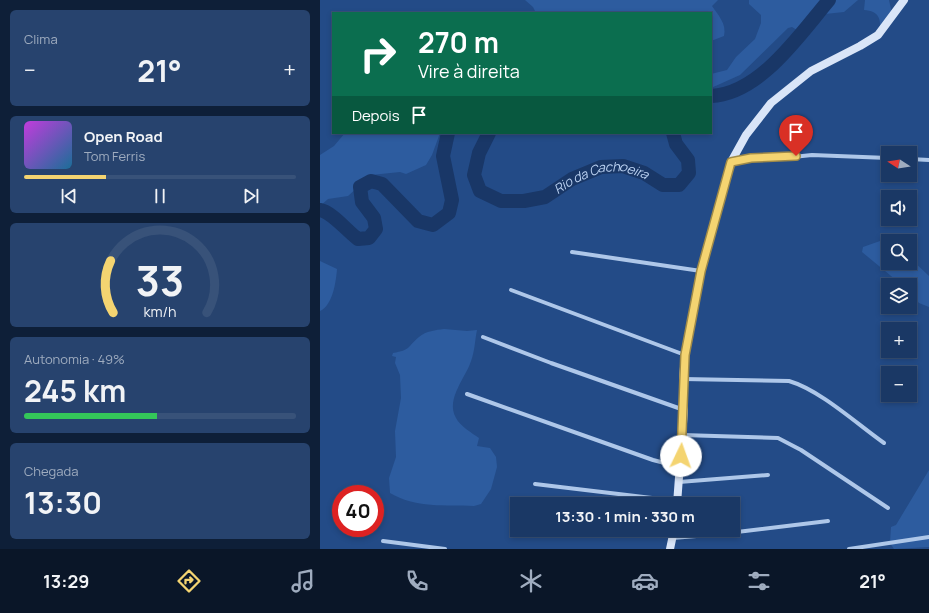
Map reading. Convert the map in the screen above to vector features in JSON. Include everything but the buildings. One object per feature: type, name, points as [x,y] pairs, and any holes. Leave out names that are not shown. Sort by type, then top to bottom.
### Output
[{"type":"street","points":[[678,497],[684,410],[683,379],[685,355],[701,271],[731,162],[746,135],[771,103],[812,71],[878,35],[904,0]]},
{"type":"street","points":[[731,162],[751,158],[783,158],[812,155],[881,158]]},
{"type":"street","points":[[917,159],[929,160]]},
{"type":"street","points":[[572,252],[701,271]]},
{"type":"street","points":[[511,290],[685,355]]},
{"type":"street","points":[[483,337],[551,363],[684,410]]},
{"type":"street","points":[[683,379],[789,381],[798,384],[818,396],[884,443]]},
{"type":"street","points":[[467,394],[653,460],[680,467]]},
{"type":"street","points":[[682,435],[778,438],[801,450],[888,508]]},
{"type":"street","points":[[679,482],[768,475]]},
{"type":"street","points":[[535,484],[632,497]]},
{"type":"street","points":[[740,532],[828,521]]},
{"type":"street","points":[[670,549],[672,537]]},
{"type":"street","points":[[849,549],[929,537]]},
{"type":"street","points":[[383,541],[445,549]]},
{"type":"shaded area","points":[[525,0],[718,0],[712,6],[723,24],[725,32],[724,36],[712,41],[712,12],[536,12],[533,7]]},
{"type":"shaded area","points":[[749,0],[858,0],[844,12],[825,14],[797,30],[792,27],[788,28],[740,75],[712,88],[712,74],[727,70],[736,57],[755,39],[761,23],[761,15],[749,4]]},
{"type":"shaded area","points":[[865,0],[889,0],[892,14],[879,33],[880,20],[873,12],[864,10]]},
{"type":"shaded area","points":[[344,134],[440,134],[432,155],[426,165],[406,174],[400,172],[371,175],[348,196],[328,199],[320,206],[320,155],[334,146]]},
{"type":"shaded area","points":[[881,241],[881,268],[862,252],[863,247]]},
{"type":"shaded area","points":[[320,261],[337,269],[335,286],[331,298],[328,304],[320,311]]},
{"type":"shaded area","points":[[917,265],[929,276],[929,307],[917,301],[917,278],[894,278],[884,270],[917,270]]},
{"type":"shaded area","points":[[444,329],[467,331],[477,330],[472,358],[455,395],[453,403],[453,410],[460,424],[479,438],[477,446],[490,448],[496,457],[497,467],[491,489],[481,504],[474,506],[431,505],[410,501],[390,493],[389,478],[396,457],[395,431],[401,398],[400,375],[395,363],[396,357],[392,356],[393,353],[408,348],[425,333]]},
{"type":"shaded area","points":[[929,470],[929,547],[894,549],[890,543],[891,527],[896,525]]},
{"type":"waterway","name":"Rio da Cachoeira","points":[[712,96],[729,93],[746,85],[762,74],[792,45],[829,0]]},
{"type":"waterway","name":"Rio da Cachoeira","points":[[320,210],[329,214],[358,239],[369,238],[376,229],[374,218],[362,202],[360,187],[371,181],[382,184],[418,221],[433,225],[449,213],[452,200],[443,156],[448,134]]},
{"type":"waterway","name":"Rio da Cachoeira","points":[[488,134],[479,153],[474,175],[480,191],[501,201],[524,201],[545,197],[572,179],[601,167],[623,166],[644,173],[663,185],[679,185],[689,173],[688,160],[676,144],[673,134]]},
{"type":"route","points":[[681,456],[685,355],[701,271],[731,162],[751,158],[783,158],[796,156]]}]
